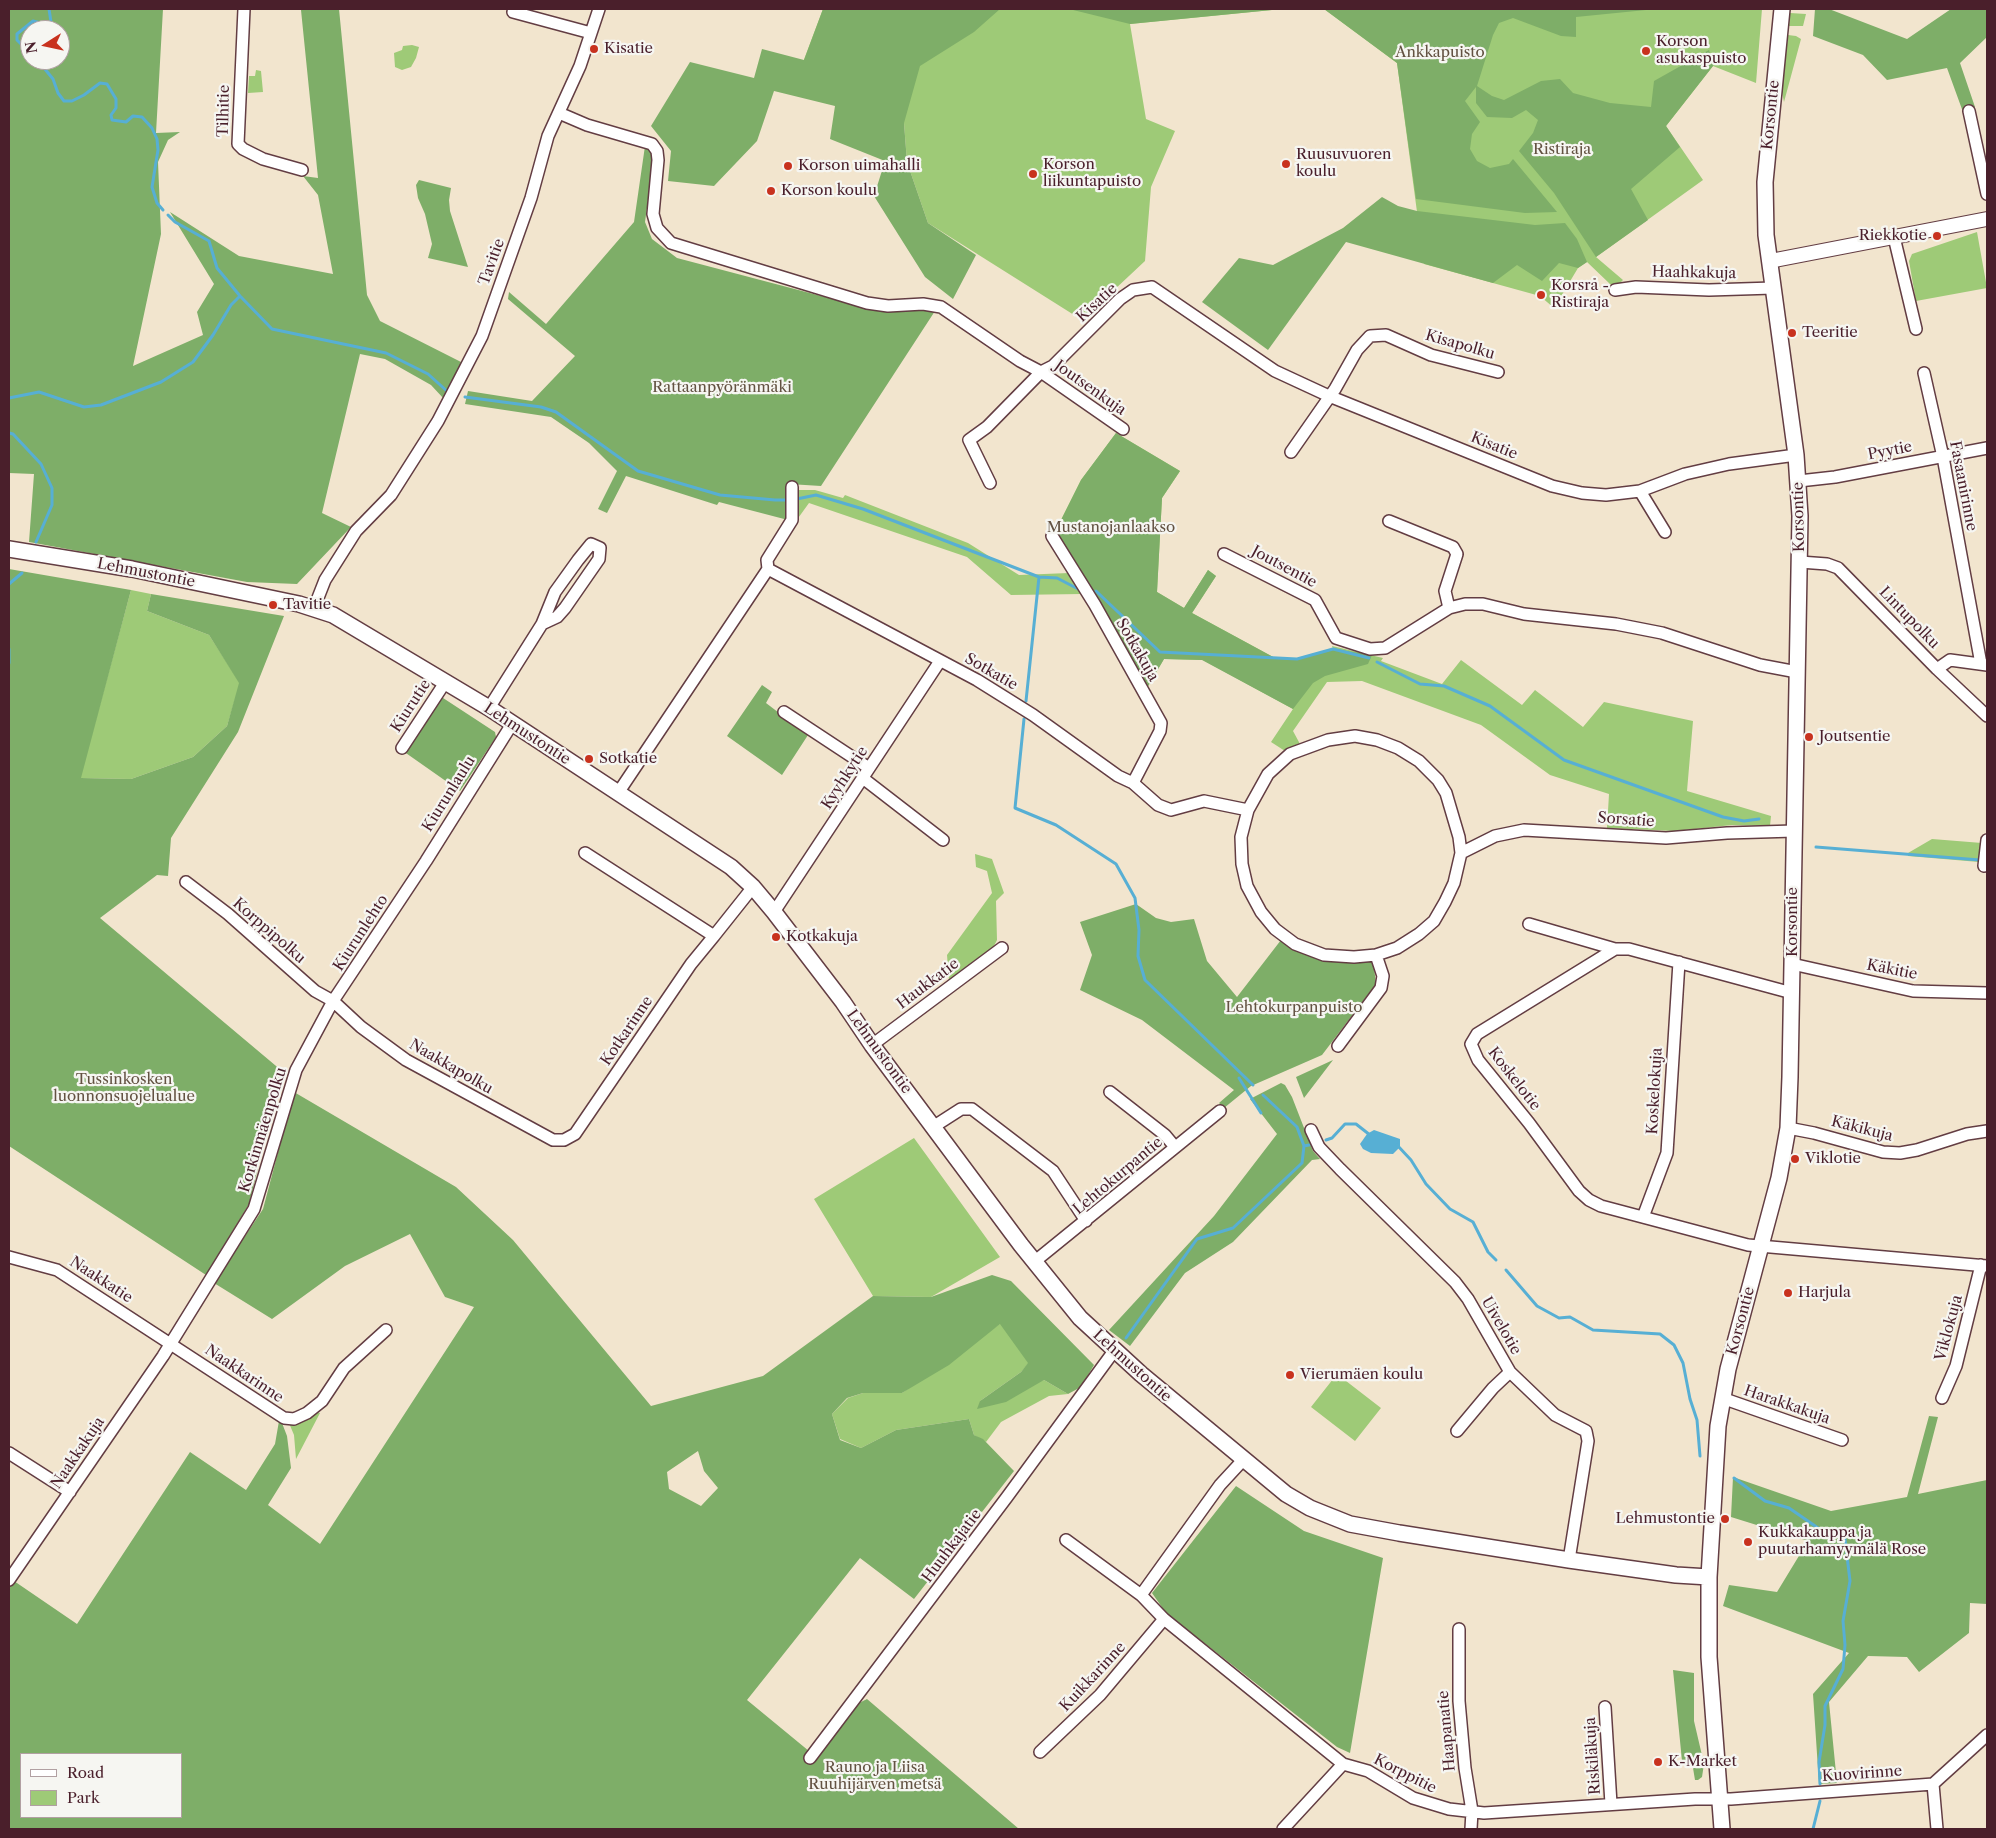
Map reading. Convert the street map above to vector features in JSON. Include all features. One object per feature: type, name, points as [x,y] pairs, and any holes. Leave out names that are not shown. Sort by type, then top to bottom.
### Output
[{"type":"main road","name":"Korsontie","points":[[1722,1829],[1709,1657],[1709,1577],[1714,1471],[1722,1398],[1779,1178],[1788,1128],[1800,562],[1799,481],[1766,235],[1764,182],[1782,9]]},
{"type":"main road","name":"Lehmustontie","points":[[9,549],[132,569],[314,608],[333,614],[489,708],[731,867],[753,887],[774,912],[843,1002],[872,1045],[1034,1262],[1080,1318],[1114,1351],[1286,1494],[1310,1508],[1350,1524],[1569,1560],[1676,1575],[1709,1577]]},
{"type":"street","name":"Tilhitie","points":[[244,9],[238,144],[243,149],[264,159],[302,170]]},
{"type":"street","name":"Tavitie","points":[[314,608],[325,580],[356,531],[391,495],[438,420],[478,344],[531,198],[548,136],[580,66],[599,9]]},
{"type":"street","points":[[513,12],[591,33]]},
{"type":"street","points":[[1970,111],[1987,194]]},
{"type":"street","points":[[559,113],[587,125],[652,144],[657,151],[658,160],[653,214],[657,228],[671,243],[867,303],[888,306],[923,304],[941,307],[1020,361],[1041,372]]},
{"type":"street","points":[[1770,261],[1987,219]]},
{"type":"street","points":[[1894,237],[1916,329]]},
{"type":"street","name":"Kisatie","points":[[990,483],[969,440],[987,427],[1041,372],[1053,366],[1120,299],[1133,290],[1152,287],[1257,360],[1329,396],[1552,486],[1582,493],[1606,495],[1640,491],[1685,474],[1716,467],[1796,455]]},
{"type":"street","name":"Haahkakuja","points":[[1615,290],[1636,287],[1709,290],[1773,288]]},
{"type":"street","name":"Kisapolku","points":[[1329,396],[1357,350],[1370,336],[1376,334],[1386,335],[1431,355],[1498,372]]},
{"type":"street","name":"Joutsenkuja","points":[[1041,372],[1123,429]]},
{"type":"street","name":"Fasaanirinne","points":[[1924,373],[1943,456],[1984,664]]},
{"type":"street","points":[[1291,452],[1329,396]]},
{"type":"street","name":"Pyytie","points":[[1799,481],[1819,480],[1987,448]]},
{"type":"street","points":[[618,793],[768,569],[767,560],[792,520],[792,487]]},
{"type":"street","points":[[1640,491],[1665,532]]},
{"type":"street","points":[[1390,521],[1452,547],[1457,554],[1445,591],[1450,608]]},
{"type":"street","name":"Sotkakuja","points":[[1052,536],[1095,605],[1160,723],[1160,731],[1133,783]]},
{"type":"street","points":[[489,708],[542,624],[555,592],[590,544],[600,548],[599,559],[566,608],[557,617],[542,624]]},
{"type":"street","name":"Joutsentie","points":[[1224,554],[1315,600],[1336,638],[1370,649],[1385,648],[1429,618],[1450,608],[1465,604],[1483,604],[1524,614],[1662,633],[1760,665],[1797,672]]},
{"type":"street","name":"Lintupolku","points":[[1800,562],[1827,564],[1838,568],[1937,669],[1987,716]]},
{"type":"street","name":"Sotkatie","points":[[768,569],[940,661],[1034,715],[1118,776],[1133,783],[1158,804],[1171,810],[1204,800],[1248,810]]},
{"type":"street","points":[[1937,669],[1950,660],[1984,664]]},
{"type":"street","name":"Kyyhkytie","points":[[774,912],[864,779],[940,661]]},
{"type":"street","name":"Kiurutie","points":[[402,748],[446,681]]},
{"type":"street","points":[[784,712],[870,768]]},
{"type":"street","name":"Kiurunlaulu","points":[[413,880],[512,724]]},
{"type":"street","points":[[1355,736],[1377,740],[1398,748],[1419,760],[1438,780],[1446,793],[1459,837],[1461,853],[1454,883],[1434,921],[1397,948],[1376,955],[1354,957],[1324,955],[1295,944],[1275,929],[1261,912],[1247,886],[1242,864],[1241,837],[1248,810],[1268,774],[1290,754],[1328,740],[1355,736]]},
{"type":"street","points":[[864,779],[943,840]]},
{"type":"street","name":"Sorsatie","points":[[1461,853],[1495,836],[1524,830],[1666,838],[1727,833],[1794,831]]},
{"type":"street","points":[[1984,866],[1987,840]]},
{"type":"street","points":[[585,853],[714,936],[753,887]]},
{"type":"street","name":"Kiurunlehto","points":[[333,1001],[413,880]]},
{"type":"street","name":"Korppipolku","points":[[186,882],[228,914],[315,991],[333,1001]]},
{"type":"street","points":[[1529,924],[1615,949],[1629,949],[1792,993]]},
{"type":"street","name":"Kotkarinne","points":[[564,1140],[575,1134],[691,964],[714,936]]},
{"type":"street","name":"Haukkatie","points":[[872,1045],[1002,948]]},
{"type":"street","name":"Koskelotie","points":[[1615,949],[1477,1034],[1471,1044],[1478,1060],[1519,1109],[1579,1190],[1589,1200],[1601,1206],[1748,1245],[1762,1246]]},
{"type":"street","points":[[1338,1046],[1381,988],[1383,976],[1376,955]]},
{"type":"street","name":"Koskelokuja","points":[[1643,1217],[1667,1153],[1679,962]]},
{"type":"street","name":"Käkitie","points":[[1792,964],[1913,991],[1987,993]]},
{"type":"street","name":"Naakkapolku","points":[[333,1001],[360,1026],[406,1060],[553,1140],[564,1140]]},
{"type":"street","name":"Korkinmäenpolku","points":[[171,1343],[254,1209],[288,1090],[296,1070],[333,1001]]},
{"type":"street","points":[[1110,1092],[1165,1135],[1175,1147]]},
{"type":"street","points":[[933,1127],[961,1108],[972,1109],[1053,1171],[1086,1221]]},
{"type":"street","name":"Lehtokurpantie","points":[[1034,1262],[1220,1111]]},
{"type":"street","name":"Käkikuja","points":[[1788,1128],[1884,1152],[1900,1154],[1968,1134],[1987,1131]]},
{"type":"street","name":"Uivelotie","points":[[1311,1130],[1320,1146],[1340,1169],[1455,1282],[1468,1299],[1510,1372],[1555,1415],[1586,1432],[1588,1441],[1569,1560]]},
{"type":"street","points":[[1762,1246],[1984,1266]]},
{"type":"street","name":"Naakkatie","points":[[9,1257],[57,1270],[171,1343]]},
{"type":"street","name":"Viklokuja","points":[[1942,1398],[1956,1366],[1984,1266]]},
{"type":"street","name":"Naakkarinne","points":[[171,1343],[284,1418],[294,1419],[307,1413],[322,1401],[344,1368],[386,1330]]},
{"type":"street","name":"Naakkakuja","points":[[9,1580],[171,1343]]},
{"type":"street","name":"Huuhkajatie","points":[[810,1758],[1002,1505],[1114,1351]]},
{"type":"street","points":[[1458,1431],[1493,1388],[1510,1372]]},
{"type":"street","name":"Harakkakuja","points":[[1722,1398],[1842,1440]]},
{"type":"street","points":[[9,1453],[70,1492]]},
{"type":"street","points":[[1141,1595],[1220,1485],[1244,1459]]},
{"type":"street","name":"Korppitie","points":[[1066,1540],[1141,1595],[1164,1619],[1343,1764],[1368,1770],[1413,1798],[1433,1806],[1484,1813],[1719,1799]]},
{"type":"street","name":"Kuikkarinne","points":[[1040,1752],[1100,1695],[1164,1619]]},
{"type":"street","name":"Haapanatie","points":[[1459,1630],[1459,1701],[1465,1768],[1472,1812],[1472,1829]]},
{"type":"street","name":"Riskiläkuja","points":[[1605,1707],[1611,1804]]},
{"type":"street","points":[[1936,1829],[1933,1784],[1987,1735]]},
{"type":"street","points":[[1283,1829],[1343,1764]]},
{"type":"street","name":"Kuovirinne","points":[[1719,1799],[1933,1784]]},
{"type":"green space","points":[[9,9],[163,9],[156,133],[180,132],[168,140],[158,162],[161,234],[133,366],[203,335],[197,312],[214,284],[170,212],[239,256],[333,274],[318,195],[303,176],[318,178],[301,10],[339,9],[367,295],[380,321],[463,363],[444,399],[431,385],[385,359],[360,354],[322,513],[351,527],[297,584],[247,582],[29,542],[34,474],[9,473]]},
{"type":"green space","name":"Korson liikuntapuisto","points":[[823,9],[1282,9],[1130,24],[1146,119],[1175,131],[1151,187],[1145,261],[1082,320],[928,223],[907,162],[904,123],[791,94]]},
{"type":"green space","points":[[823,9],[1000,9],[974,32],[920,66],[904,123],[907,162],[928,223],[976,255],[953,299],[925,277],[874,196],[885,161],[830,139],[835,106],[774,91],[757,141],[714,186],[668,181],[671,151],[651,126],[690,62],[754,78],[762,49],[804,60]]},
{"type":"green space","points":[[1069,9],[1282,9],[1130,24]]},
{"type":"green space","name":"Ristiraja","points":[[1324,9],[1762,9],[1756,83],[1713,66],[1666,126],[1703,180],[1596,257],[1623,280],[1616,287],[1610,284],[1587,262],[1578,268],[1554,308],[1540,296],[1424,264],[1397,63]]},
{"type":"green space","name":"Ankkapuisto","points":[[1324,9],[1656,9],[1576,17],[1576,37],[1561,36],[1513,18],[1499,23],[1493,35],[1477,86],[1492,96],[1504,100],[1541,81],[1560,79],[1573,93],[1610,103],[1651,107],[1654,81],[1709,50],[1713,66],[1666,126],[1680,147],[1631,189],[1648,220],[1596,257],[1554,193],[1519,151],[1533,133],[1538,120],[1526,110],[1512,118],[1487,117],[1476,103],[1476,87],[1465,101],[1480,122],[1472,134],[1470,149],[1477,161],[1490,168],[1509,164],[1513,159],[1557,212],[1525,213],[1416,199],[1397,63]]},
{"type":"green space","points":[[1815,9],[1829,9],[1907,39],[1951,9],[1987,9],[1987,37],[1960,63],[1975,107],[1963,112],[1947,68],[1887,80],[1863,55],[1813,36]]},
{"type":"green space","points":[[1790,13],[1806,14],[1803,26],[1789,26]]},
{"type":"green space","points":[[1788,35],[1801,39],[1784,102],[1781,87]]},
{"type":"green space","points":[[412,45],[419,47],[411,67],[402,70],[395,67],[394,53],[402,50],[403,46]]},
{"type":"green space","points":[[256,70],[261,71],[263,92],[248,93],[249,76],[255,76]]},
{"type":"green space","name":"Rattaanpyöränmäki","points":[[645,146],[651,153],[653,162],[645,222],[652,239],[677,258],[878,311],[935,311],[821,486],[789,484],[788,520],[719,502],[717,505],[626,476],[607,513],[598,509],[617,471],[589,443],[551,417],[465,404],[468,391],[532,401],[575,356],[508,299],[509,292],[546,324],[634,222]]},
{"type":"green space","points":[[419,180],[451,188],[450,211],[468,267],[428,258],[432,244],[425,214],[418,198],[416,185]]},
{"type":"green space","points":[[1382,197],[1398,206],[1417,211],[1535,225],[1565,223],[1577,239],[1587,262],[1578,268],[1559,263],[1542,281],[1517,265],[1493,283],[1346,242],[1268,350],[1202,302],[1239,258],[1273,265],[1343,228]]},
{"type":"green space","points":[[1977,232],[1987,288],[1916,301],[1909,261],[1912,254]]},
{"type":"green space","name":"Mustanojanlaakso","points":[[1116,433],[1180,471],[1162,498],[1157,592],[1184,608],[1208,570],[1216,576],[1192,613],[1275,658],[1298,659],[1333,649],[1332,646],[1383,658],[1381,661],[1442,684],[1461,660],[1522,705],[1535,690],[1583,727],[1604,702],[1693,721],[1687,791],[1771,816],[1770,826],[1732,825],[1675,831],[1607,828],[1609,794],[1550,775],[1481,725],[1362,681],[1327,682],[1293,731],[1300,744],[1285,751],[1271,742],[1293,709],[1203,660],[1164,659],[1147,688],[1056,530],[1081,480]]},
{"type":"green space","points":[[1116,433],[1180,471],[1162,498],[1157,592],[1184,608],[1208,570],[1216,576],[1192,613],[1275,658],[1298,659],[1334,649],[1372,655],[1368,664],[1325,676],[1313,683],[1293,709],[1202,660],[1164,659],[1147,688],[1056,530],[1081,480]]},
{"type":"green space","points":[[795,490],[815,490],[843,498],[845,495],[968,543],[1019,575],[1069,573],[1082,594],[1011,595],[967,557],[809,503],[796,521]]},
{"type":"green space","name":"Tussinkosken luonnonsuojelualue","points":[[9,569],[131,590],[81,778],[131,779],[193,757],[227,726],[239,683],[209,635],[147,611],[151,594],[284,616],[238,732],[171,838],[168,876],[157,875],[100,918],[282,1071],[249,1204],[206,1275],[9,1146]]},
{"type":"green space","points":[[131,590],[151,594],[147,611],[209,635],[240,683],[227,726],[193,757],[131,779],[80,778]]},
{"type":"green space","points":[[762,685],[772,692],[766,703],[808,735],[782,775],[727,736]]},
{"type":"green space","points":[[440,696],[495,732],[496,737],[460,791],[403,751]]},
{"type":"green space","points":[[1932,839],[1982,843],[1979,862],[1908,856],[1908,853]]},
{"type":"green space","points":[[975,854],[992,859],[1004,893],[996,901],[997,940],[993,948],[949,981],[947,955],[992,893],[987,871],[976,867]]},
{"type":"green space","name":"Lehtokurpanpuisto","points":[[1136,904],[1156,918],[1171,922],[1194,919],[1207,961],[1237,997],[1281,940],[1298,951],[1373,959],[1376,984],[1322,1055],[1251,1086],[1224,1108],[1219,1103],[1234,1090],[1142,1020],[1080,990],[1092,955],[1080,922]]},
{"type":"green space","points":[[1333,1060],[1304,1098],[1296,1077]]},
{"type":"green space","points":[[1281,1083],[1285,1085],[1292,1097],[1313,1151],[1320,1159],[1312,1160],[1233,1242],[1185,1273],[1130,1346],[1109,1330],[1214,1216],[1277,1134],[1250,1099]]},
{"type":"green space","name":"Rauno ja Liisa Ruuhijärven metsä","points":[[294,1092],[456,1187],[513,1240],[651,1406],[763,1376],[873,1296],[931,1297],[992,1275],[1011,1281],[1094,1365],[1081,1387],[1068,1394],[1044,1380],[1006,1402],[977,1409],[980,1401],[1021,1372],[1028,1363],[1000,1324],[949,1365],[902,1393],[863,1393],[847,1398],[832,1414],[840,1440],[861,1448],[896,1430],[969,1419],[974,1435],[983,1439],[1014,1471],[914,1599],[860,1558],[747,1700],[815,1756],[857,1704],[867,1699],[1019,1829],[9,1829],[9,1588],[14,1581],[77,1624],[190,1452],[246,1490],[275,1444],[279,1421],[282,1423],[287,1436],[291,1468],[268,1505],[320,1544],[474,1307],[445,1297],[410,1234],[345,1266],[272,1319],[214,1283],[263,1209]],"holes":[[[698,1451],[704,1471],[718,1488],[701,1506],[669,1489],[667,1472]]]},
{"type":"green space","points":[[914,1138],[1000,1257],[931,1297],[873,1296],[814,1199]]},
{"type":"green space","points":[[1001,1323],[1029,1363],[1021,1372],[980,1401],[1044,1380],[1068,1394],[1049,1396],[1001,1422],[986,1442],[974,1435],[969,1419],[896,1430],[861,1448],[840,1439],[832,1414],[848,1398],[863,1393],[902,1393]]},
{"type":"green space","points":[[1337,1374],[1381,1408],[1355,1441],[1311,1407]]},
{"type":"green space","points":[[316,1412],[320,1413],[296,1459],[294,1435],[289,1423]]},
{"type":"green space","points":[[1929,1416],[1938,1417],[1918,1494],[1987,1480],[1987,1604],[1970,1603],[1969,1633],[1919,1672],[1907,1657],[1868,1656],[1829,1702],[1837,1783],[1819,1784],[1813,1694],[1849,1653],[1723,1606],[1729,1585],[1777,1592],[1808,1541],[1731,1517],[1733,1477],[1831,1511],[1907,1497]]},
{"type":"green space","points":[[1236,1486],[1304,1531],[1383,1558],[1350,1753],[1337,1747],[1166,1613],[1152,1593]]},
{"type":"green space","points":[[1673,1670],[1694,1673],[1694,1721],[1704,1764],[1702,1777],[1698,1780],[1695,1780],[1693,1768],[1682,1761]]},
{"type":"water","points":[[1374,1130],[1400,1139],[1400,1147],[1393,1154],[1371,1153],[1363,1149],[1360,1144],[1367,1134]]},
{"type":"waterway","points":[[49,9],[51,20]]},
{"type":"waterway","points":[[20,32],[17,34],[17,40],[20,43]]},
{"type":"waterway","points":[[46,70],[53,79],[58,93],[64,101],[72,101],[100,83],[107,84],[116,99],[116,108],[111,115],[112,120],[126,122],[133,116],[142,117],[152,128],[157,139],[158,150],[152,187],[157,203],[163,210]]},
{"type":"waterway","points":[[168,215],[175,222],[209,241],[217,268],[240,296],[272,329],[386,353],[428,374],[448,392]]},
{"type":"waterway","points":[[9,398],[39,392],[84,407],[101,405],[161,382],[193,362],[213,335],[231,305],[240,296]]},
{"type":"waterway","points":[[465,397],[541,407],[556,412],[638,471],[720,495],[775,500],[792,500],[816,495],[863,509],[1039,577],[1057,578],[1082,591]]},
{"type":"waterway","points":[[9,433],[13,434],[41,464],[52,488],[52,505],[36,542]]},
{"type":"waterway","points":[[9,584],[22,573]]},
{"type":"waterway","points":[[1026,701],[1039,577]]},
{"type":"waterway","points":[[1096,591],[1160,652],[1297,659],[1333,649],[1369,658]]},
{"type":"waterway","points":[[9,649],[9,663]]},
{"type":"waterway","points":[[1377,662],[1420,684],[1444,686],[1490,706],[1564,760],[1723,817],[1744,821],[1759,819]]},
{"type":"waterway","points":[[1024,719],[1015,808],[1056,825],[1116,864],[1135,898],[1139,930],[1138,956],[1145,980],[1253,1085]]},
{"type":"waterway","points":[[1816,847],[1980,860]]},
{"type":"waterway","points":[[1239,1078],[1261,1113]]},
{"type":"waterway","points":[[1126,1338],[1197,1239],[1233,1228],[1302,1163],[1304,1146],[1297,1127],[1263,1095]]},
{"type":"waterway","points":[[1326,1140],[1332,1138],[1345,1124],[1356,1124],[1370,1135]]},
{"type":"waterway","points":[[1304,1146],[1309,1145]]},
{"type":"waterway","points":[[1397,1145],[1411,1160],[1426,1184],[1450,1209],[1473,1222],[1488,1252],[1496,1260]]},
{"type":"waterway","points":[[1506,1270],[1537,1306],[1559,1318],[1570,1317],[1593,1330],[1660,1334],[1674,1345],[1683,1363],[1690,1399],[1697,1420],[1700,1456]]},
{"type":"waterway","points":[[1734,1478],[1765,1501],[1789,1508],[1821,1530],[1840,1533],[1845,1539],[1850,1581],[1843,1621],[1845,1645],[1843,1669],[1825,1706],[1825,1725],[1819,1762],[1820,1784]]},
{"type":"waterway","points":[[1813,1829],[1820,1801]]},
{"type":"place","name":"Kisatie","points":[[594,49]]},
{"type":"place","name":"Korson asukaspuisto","points":[[1646,51]]},
{"type":"place","name":"Ruusuvuoren koulu","points":[[1286,164]]},
{"type":"place","name":"Korson uimahalli","points":[[788,166]]},
{"type":"place","name":"Korson liikuntapuisto","points":[[1033,174]]},
{"type":"place","name":"Korson koulu","points":[[771,191]]},
{"type":"place","name":"Riekkotie","points":[[1937,236]]},
{"type":"place","name":"Korsrå - Ristiraja","points":[[1541,295]]},
{"type":"place","name":"Teeritie","points":[[1792,333]]},
{"type":"place","name":"Tavitie","points":[[273,605]]},
{"type":"place","name":"Joutsentie","points":[[1809,737]]},
{"type":"place","name":"Sotkatie","points":[[589,759]]},
{"type":"place","name":"Kotkakuja","points":[[776,937]]},
{"type":"place","name":"Viklotie","points":[[1795,1159]]},
{"type":"place","name":"Harjula","points":[[1788,1293]]},
{"type":"place","name":"Vierumäen koulu","points":[[1290,1375]]},
{"type":"place","name":"Lehmustontie","points":[[1725,1519]]},
{"type":"place","name":"Kukkakauppa ja puutarhamyymälä Rose","points":[[1748,1542]]},
{"type":"place","name":"K-Market","points":[[1658,1762]]}]
